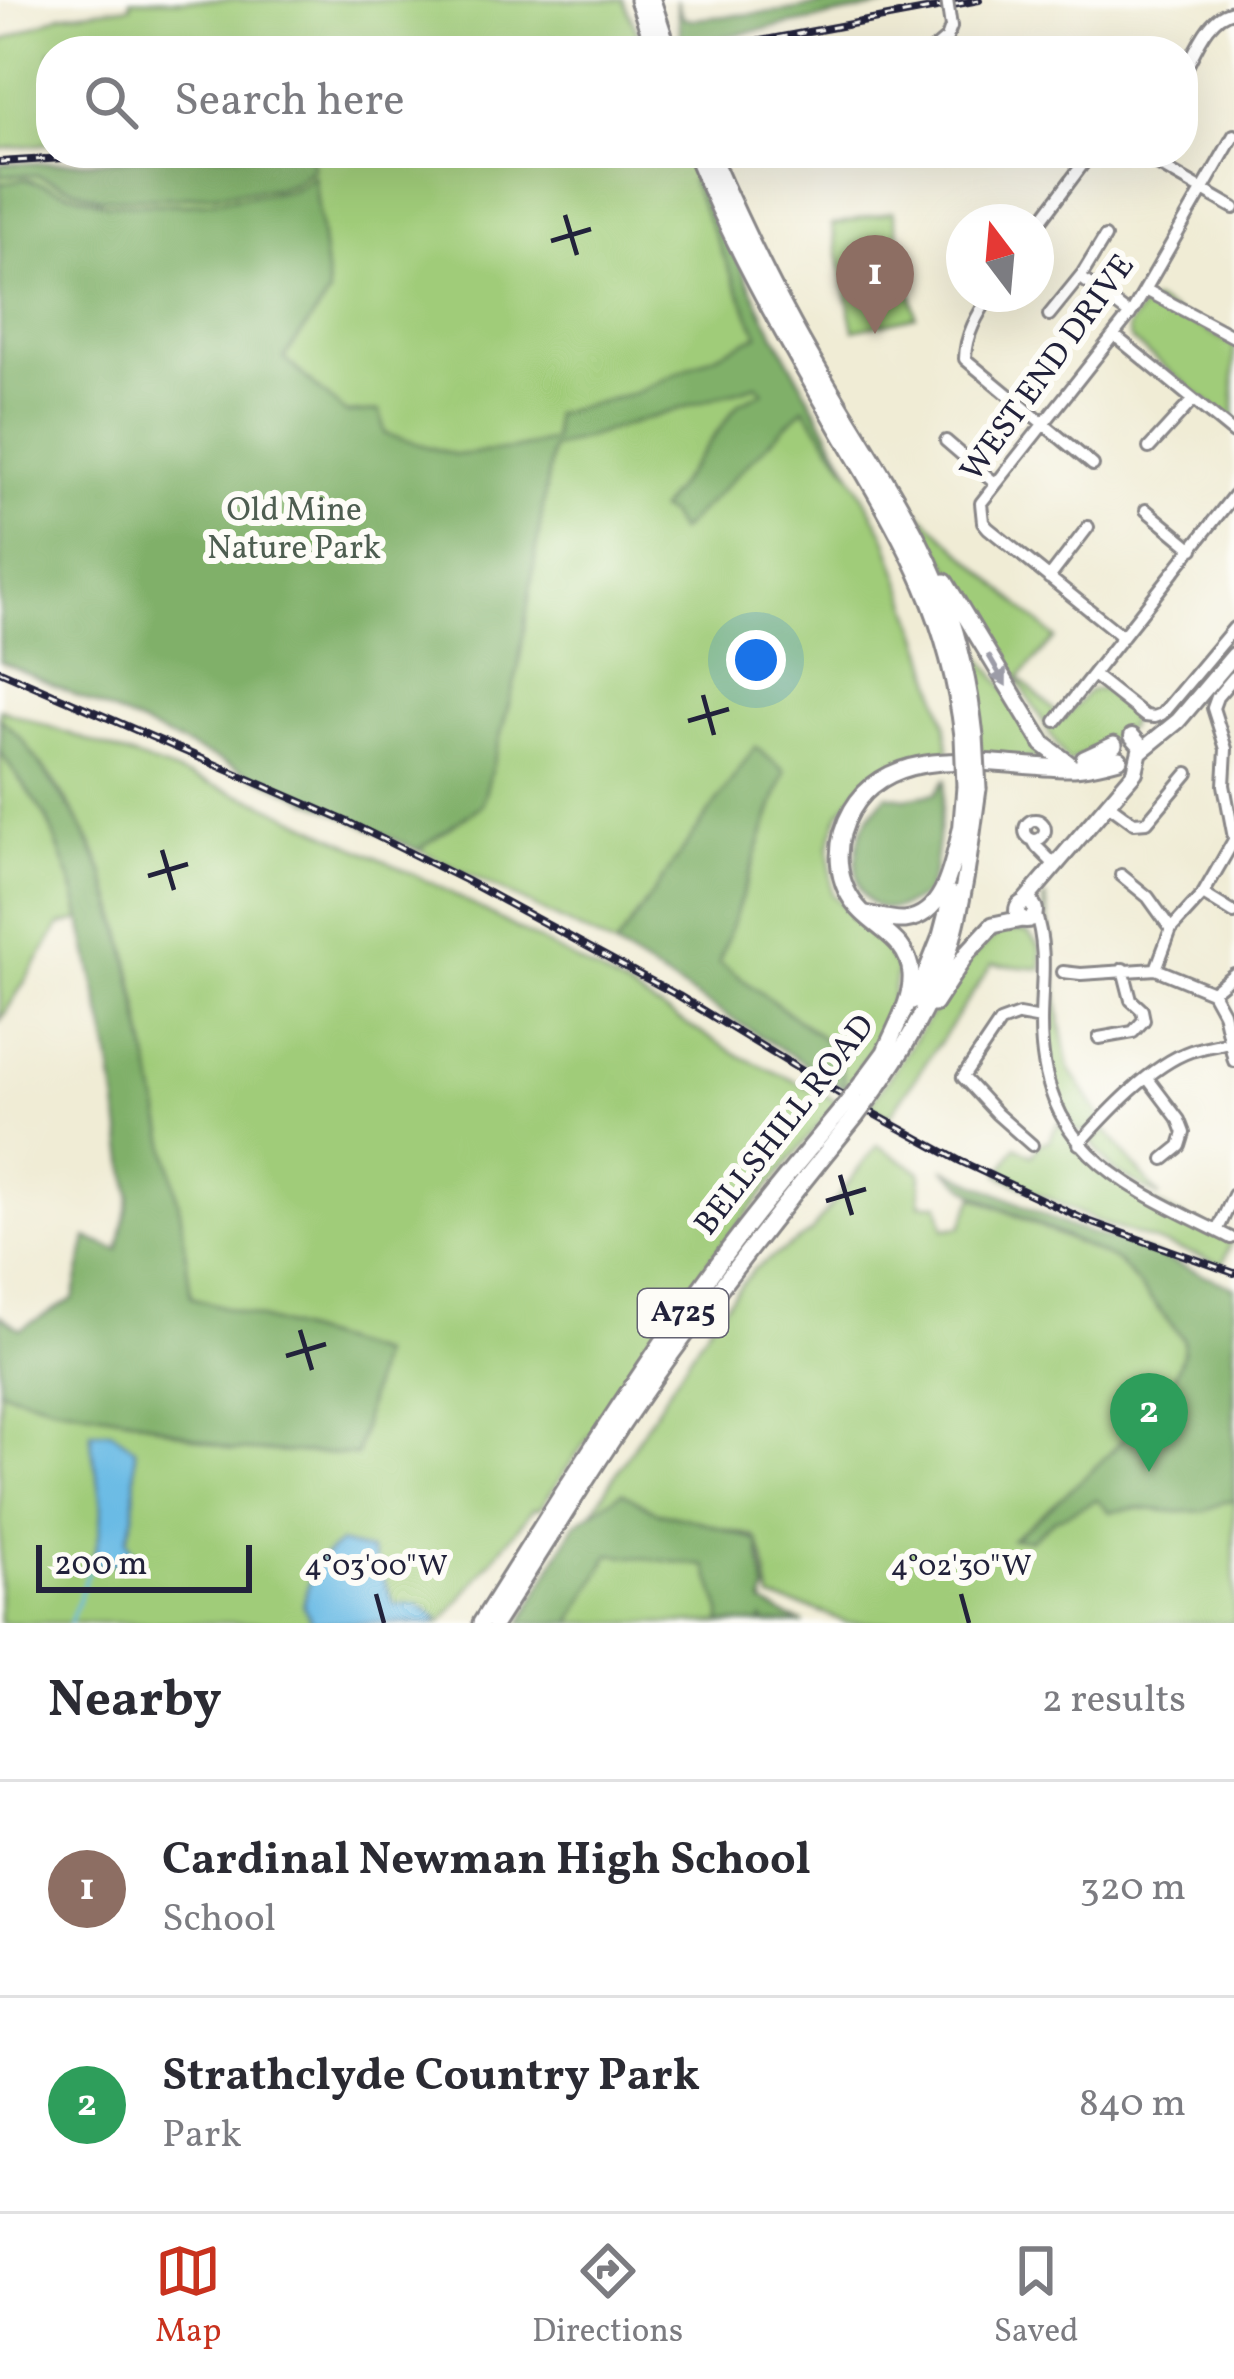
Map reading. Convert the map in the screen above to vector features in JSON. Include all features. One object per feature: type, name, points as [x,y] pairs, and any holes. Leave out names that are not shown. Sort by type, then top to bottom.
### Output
[{"type":"highway","points":[[636,0],[654,36]]},
{"type":"highway","points":[[654,0],[654,36]]},
{"type":"highway","name":"A725","points":[[702,168],[762,294],[916,564],[943,634],[969,736]]},
{"type":"highway","name":"A725","points":[[717,168],[772,289],[915,534],[945,599],[968,683],[971,788]]},
{"type":"highway","points":[[915,534],[1043,744],[1060,764]]},
{"type":"highway","points":[[888,1060],[912,977],[901,945],[848,895],[838,860],[854,807],[870,788],[899,770],[928,762],[1080,768],[1127,754]]},
{"type":"highway","name":"BELLSHILL ROAD","points":[[888,1060],[941,936],[971,788]]},
{"type":"highway","name":"BELLSHILL ROAD","points":[[558,1526],[669,1357],[924,1012],[952,939],[971,788]]},
{"type":"highway","points":[[863,913],[905,920],[928,909],[948,881],[963,819]]},
{"type":"highway","points":[[888,1060],[967,952],[993,925],[1028,913]]},
{"type":"highway","name":"BELLSHILL ROAD","points":[[538,1530],[718,1264],[856,1104]]},
{"type":"highway","name":"A725","points":[[495,1623],[558,1526]]},
{"type":"highway","name":"A725","points":[[508,1623],[558,1526]]},
{"type":"highway","name":"A725","points":[[469,1623],[538,1530]]},
{"type":"highway","name":"A725","points":[[482,1623],[538,1530]]},
{"type":"main road","points":[[1127,754],[1181,717],[1234,655]]},
{"type":"main road","points":[[1028,913],[1036,888],[1126,782],[1127,754],[1119,737],[1156,730],[1181,717]]},
{"type":"street","points":[[947,0],[952,26],[948,36]]},
{"type":"street","points":[[1198,49],[1215,20],[1234,11]]},
{"type":"street","name":"WEST END DRIVE","points":[[1049,578],[982,522],[981,503],[1130,314],[1234,135]]},
{"type":"street","points":[[1053,204],[1080,168]]},
{"type":"street","points":[[1165,168],[1234,208]]},
{"type":"street","points":[[1049,316],[1105,237]]},
{"type":"street","points":[[1080,277],[1130,314]]},
{"type":"street","points":[[1146,290],[1234,337]]},
{"type":"street","points":[[979,312],[965,344],[964,359],[1093,465]]},
{"type":"street","points":[[1114,335],[1234,433]]},
{"type":"street","points":[[1149,448],[1192,401]]},
{"type":"street","points":[[946,441],[996,484]]},
{"type":"street","points":[[1056,721],[1234,495]]},
{"type":"street","points":[[1146,510],[1193,549]]},
{"type":"street","points":[[1088,527],[1049,578],[1123,637]]},
{"type":"street","points":[[1093,675],[1145,716],[1154,717],[1162,714],[1234,628]]},
{"type":"street","points":[[1156,969],[1171,928],[1202,895],[1234,839],[1224,785],[1225,738],[1214,708],[1234,677]]},
{"type":"street","points":[[1108,804],[1134,823],[1147,822],[1188,773]]},
{"type":"street","points":[[1033,840],[1055,865]]},
{"type":"street","points":[[1121,875],[1148,897],[1171,928]]},
{"type":"street","points":[[1202,895],[1234,914]]},
{"type":"street","points":[[1028,913],[1042,944],[1042,1053],[1049,1087],[1069,1130],[1117,1179],[1231,1238]]},
{"type":"street","points":[[1099,1038],[1133,1032],[1144,1020],[1142,1010],[1131,1000],[1123,969]]},
{"type":"street","points":[[1063,972],[1156,969],[1212,992],[1223,1012],[1234,1061]]},
{"type":"street","points":[[1212,992],[1234,974]]},
{"type":"street","points":[[1032,1145],[963,1078],[1000,1022],[1019,1015],[1041,1019]]},
{"type":"street","points":[[1079,1144],[1148,1078],[1190,1052],[1229,1042]]},
{"type":"street","points":[[1148,1078],[1184,1133],[1180,1146],[1164,1159]]},
{"type":"street","points":[[1006,1122],[1016,1110]]},
{"type":"street","points":[[1217,1231],[1234,1195]]},
{"type":"green space","points":[[130,0],[623,0],[640,36],[36,36],[36,145],[0,149],[0,42],[61,15],[131,6]]},
{"type":"green space","points":[[676,0],[683,18],[694,19],[845,0],[917,0],[729,36],[681,36]]},
{"type":"green space","points":[[36,163],[36,168],[695,168],[764,315],[885,535],[946,725],[949,753],[907,758],[868,777],[839,813],[829,845],[832,894],[881,942],[897,969],[888,1022],[846,1089],[836,1048],[719,962],[785,771],[755,748],[615,947],[418,849],[0,661],[0,164]]},
{"type":"green space","points":[[0,164],[313,168],[293,184],[277,188],[175,198],[99,198],[36,175],[0,175]]},
{"type":"green space","name":"Old Mine Nature Park","points":[[314,175],[329,295],[284,358],[346,413],[380,411],[385,434],[456,455],[514,449],[553,440],[554,414],[635,393],[758,335],[691,181],[699,177],[764,315],[852,475],[804,408],[679,532],[669,515],[659,510],[739,403],[763,392],[757,385],[552,448],[518,670],[482,805],[418,850],[0,661],[0,184],[25,179],[106,204],[191,204],[294,190]]},
{"type":"green space","points":[[893,211],[916,316],[854,330],[832,225]]},
{"type":"green space","points":[[1155,301],[1234,346],[1234,423],[1130,339],[1128,328],[1144,304]]},
{"type":"green space","points":[[912,506],[1055,638],[1019,678],[1063,719],[1089,691],[1102,689],[1133,713],[1128,728],[1068,763]]},
{"type":"green space","points":[[964,635],[1056,755],[980,765]]},
{"type":"green space","points":[[0,709],[260,802],[440,887],[740,1056],[838,1101],[710,1260],[540,1508],[533,1509],[441,1623],[0,1623],[0,1390],[53,1405],[132,1418],[232,1450],[357,1455],[379,1354],[191,1297],[167,1150],[113,900],[74,813],[46,771],[0,718]]},
{"type":"green space","points":[[0,718],[23,740],[76,817],[104,874],[124,942],[181,1215],[191,1297],[379,1354],[357,1455],[232,1450],[132,1418],[53,1405],[0,1390],[0,1315],[20,1329],[73,1299],[87,1238],[118,1250],[130,1196],[109,1049],[74,889],[47,818],[0,752]]},
{"type":"green space","points":[[755,747],[785,771],[719,962],[836,1048],[846,1089],[615,947]]},
{"type":"green space","points":[[0,752],[29,787],[52,830],[81,920],[60,925],[0,1021]]},
{"type":"green space","points":[[946,778],[934,872],[926,894],[891,909],[877,906],[867,900],[857,877],[857,850],[866,821],[887,795],[905,798],[936,793]]},
{"type":"green space","points":[[1046,898],[1069,1068],[1102,1119],[1086,1133],[1075,1130],[1056,1092],[1046,1051],[1051,967]]},
{"type":"green space","points":[[1002,930],[1027,932],[1040,947],[1042,969],[992,964],[889,1117],[870,1105],[965,964]]},
{"type":"green space","points":[[1058,1123],[1118,1184],[1231,1242],[1223,1264],[1101,1223],[999,1175],[1016,1146],[1032,1155],[1040,1143],[1049,1141]]},
{"type":"green space","points":[[1106,1130],[1160,1197],[1113,1170],[1091,1142]]},
{"type":"green space","points":[[877,1145],[921,1172],[920,1204],[939,1204],[944,1229],[961,1227],[974,1197],[1119,1262],[1186,1343],[1234,1361],[1234,1623],[847,1623],[771,1599],[764,1559],[754,1536],[668,1517],[762,1584],[765,1609],[806,1623],[523,1623],[709,1325],[754,1269],[811,1232]]},
{"type":"green space","points":[[943,1168],[1070,1227],[1133,1246],[1234,1287],[1234,1501],[1204,1511],[1137,1508],[1110,1512],[1097,1500],[1054,1520],[1031,1540],[1012,1539],[1133,1429],[1172,1379],[1182,1357],[1183,1338],[1119,1262],[976,1195]]},
{"type":"green space","points":[[622,1492],[657,1512],[758,1541],[766,1592],[762,1603],[800,1623],[765,1623],[762,1619],[761,1623],[721,1623],[706,1566],[610,1554],[571,1623],[521,1623],[575,1524]]},
{"type":"water","points":[[112,1431],[135,1449],[134,1516],[127,1539],[136,1563],[91,1564],[102,1507],[91,1432]]},
{"type":"water","points":[[340,1543],[371,1551],[394,1604],[417,1604],[438,1618],[434,1623],[313,1623],[303,1606],[311,1577],[318,1563]]},
{"type":"waterway","points":[[70,1623],[91,1564]]},
{"type":"railway","points":[[787,36],[979,0]]},
{"type":"railway","points":[[0,162],[36,160]]},
{"type":"railway","points":[[0,671],[350,823],[465,880],[679,996],[960,1161],[1085,1220],[1234,1273]]},
{"type":"place","name":"Cardinal Newman High School","points":[[875,334]]},
{"type":"place","name":"Strathclyde Country Park","points":[[1149,1472]]}]
